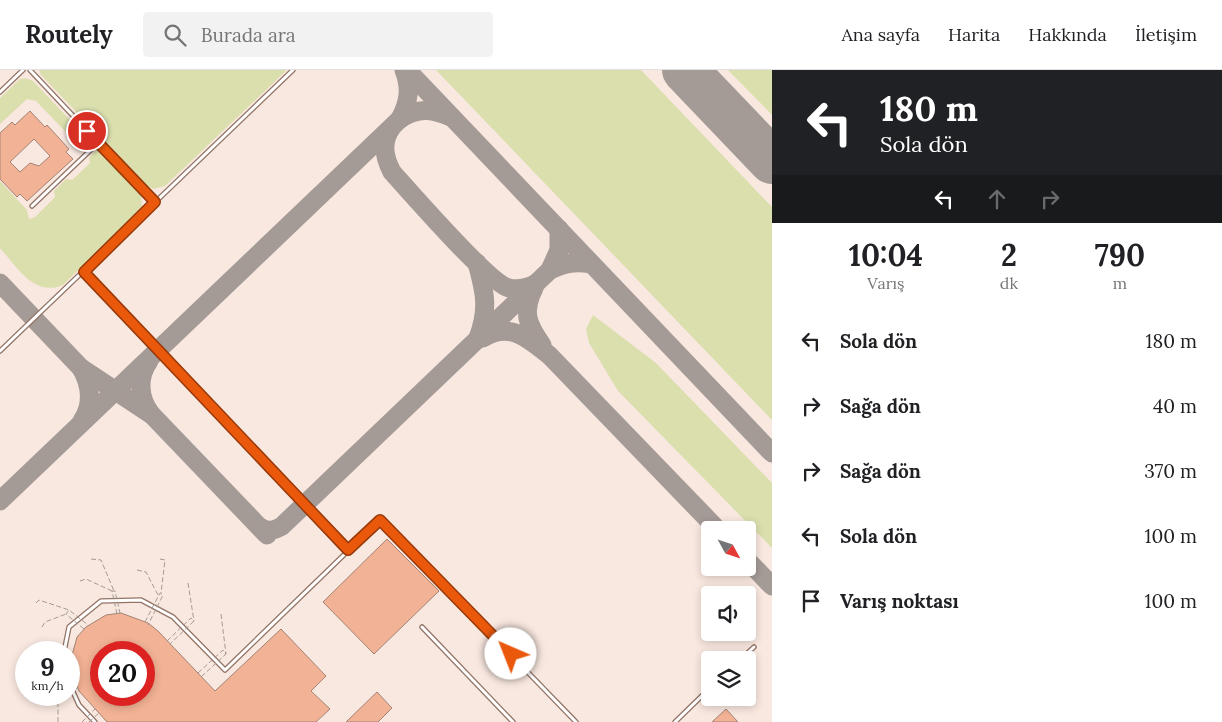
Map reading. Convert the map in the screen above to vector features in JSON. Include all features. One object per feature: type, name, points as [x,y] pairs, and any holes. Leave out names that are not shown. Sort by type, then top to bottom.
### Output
[{"type":"lane","points":[[0,92],[24,70]]},
{"type":"lane","points":[[30,70],[155,202]]},
{"type":"lane","points":[[0,351],[294,70]]},
{"type":"lane","points":[[32,206],[98,143]]},
{"type":"lane","points":[[84,272],[348,550]]},
{"type":"lane","points":[[66,641],[69,627],[101,601],[141,600],[172,617],[225,670],[380,520],[576,722]]},
{"type":"lane","points":[[422,627],[514,722]]},
{"type":"lane","points":[[750,651],[754,647]]},
{"type":"lane","points":[[675,722],[701,697]]},
{"type":"lane","points":[[80,706],[95,722]]},
{"type":"path","points":[[145,622],[160,594],[165,560],[160,558]]},
{"type":"path","points":[[91,559],[101,560],[120,614]]},
{"type":"path","points":[[137,570],[146,572],[160,594],[163,594],[148,625]]},
{"type":"path","points":[[80,581],[86,579],[113,591]]},
{"type":"path","points":[[188,582],[194,621]]},
{"type":"path","points":[[113,591],[117,614]]},
{"type":"path","points":[[36,603],[39,600],[69,610],[88,625]]},
{"type":"path","points":[[42,627],[45,622],[66,614],[69,610]]},
{"type":"path","points":[[66,614],[84,629]]},
{"type":"path","points":[[221,614],[226,654]]},
{"type":"path","points":[[167,641],[191,618],[194,621]]},
{"type":"path","points":[[170,644],[194,621]]},
{"type":"path","points":[[198,674],[223,650],[226,654]]},
{"type":"path","points":[[201,677],[226,654]]},
{"type":"path","points":[[58,706],[58,722]]},
{"type":"path","points":[[82,722],[95,709]]},
{"type":"path","points":[[89,722],[99,713]]},
{"type":"shaded area","points":[[0,70],[772,70],[772,722],[0,722]]},
{"type":"green space","points":[[39,70],[287,70],[165,186],[153,189],[146,185],[41,75]]},
{"type":"green space","points":[[436,70],[641,70],[772,207],[772,420]]},
{"type":"green space","points":[[728,70],[772,70],[772,115]]},
{"type":"green space","points":[[25,78],[33,81],[92,143],[86,150],[82,149],[36,101],[27,99],[0,124],[0,98],[20,79]]},
{"type":"green space","points":[[97,149],[141,196],[142,207],[63,285],[53,288],[35,284],[20,272],[0,248],[0,181],[27,210],[29,219],[35,217],[55,197],[54,191],[66,179],[72,180],[90,163],[89,158]]},
{"type":"green space","points":[[593,315],[656,363],[772,483],[772,548],[756,532],[756,521],[746,521],[618,391],[589,343],[586,329]]},
{"type":"building","points":[[30,111],[45,127],[47,125],[69,149],[66,152],[73,159],[27,201],[20,194],[17,197],[0,179],[0,133],[12,122],[15,125]],"holes":[[[34,139],[50,156],[39,166],[30,163],[20,172],[10,162]]]},
{"type":"building","points":[[387,539],[439,591],[374,654],[323,602]]},
{"type":"building","points":[[121,613],[148,623],[158,631],[215,691],[281,629],[326,676],[311,691],[330,709],[316,722],[107,722],[93,706],[155,706],[155,641],[90,641],[90,703],[80,692],[80,641],[76,641],[86,627],[106,615]]},
{"type":"building","points":[[377,692],[392,708],[378,722],[346,722]]},
{"type":"building","points":[[726,709],[738,722],[712,722]]},
{"type":"taxiway","points":[[0,501],[400,119],[408,95],[408,83],[404,70]]},
{"type":"taxiway","points":[[407,70],[772,453]]},
{"type":"taxiway","points":[[400,119],[413,112],[425,110],[451,117]]},
{"type":"taxiway","points":[[392,127],[385,144],[389,166],[392,172],[432,216],[468,255],[499,283],[516,289],[526,288],[535,284]]},
{"type":"taxiway","points":[[559,229],[559,250],[550,270],[570,263],[591,264]]},
{"type":"taxiway","points":[[477,263],[485,300],[484,318],[478,338]]},
{"type":"taxiway","points":[[260,527],[271,530],[282,526],[550,270]]},
{"type":"taxiway","points":[[0,283],[81,368],[152,415],[267,535]]},
{"type":"taxiway","points":[[534,288],[527,311],[533,331],[542,345]]},
{"type":"taxiway","points":[[483,338],[502,331],[519,334],[550,356],[709,521]]},
{"type":"taxiway","points":[[149,361],[145,367],[141,388],[144,402],[151,414]]},
{"type":"taxiway","points":[[81,368],[89,388],[88,408],[82,421]]},
{"type":"taxiway","points":[[756,569],[772,586]]},
{"type":"runway","points":[[685,70],[772,161]]},
{"type":"route","points":[[87,131],[155,202],[84,272],[348,550],[380,520],[511,654]]}]
